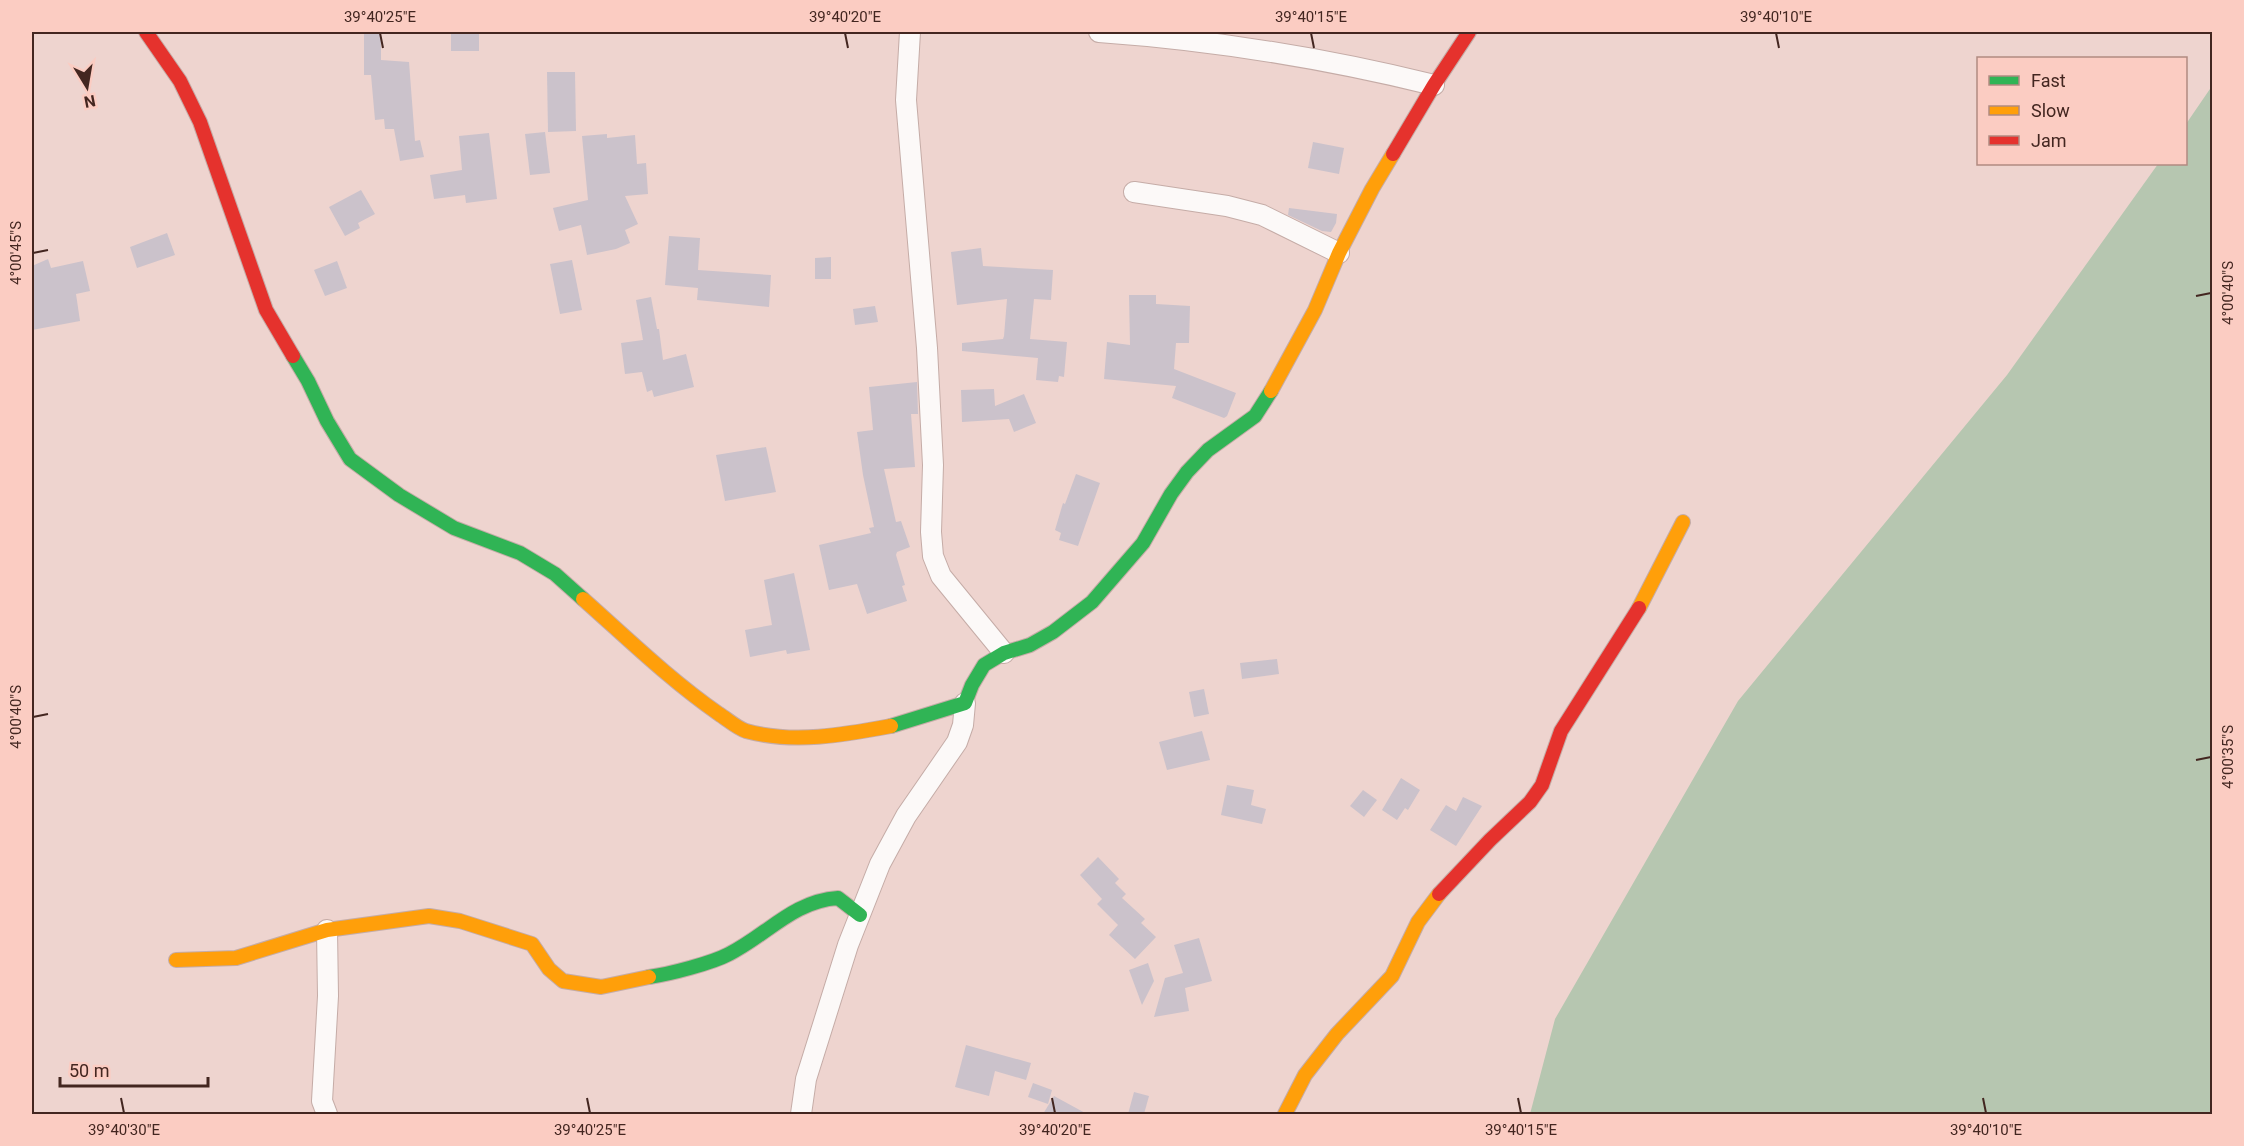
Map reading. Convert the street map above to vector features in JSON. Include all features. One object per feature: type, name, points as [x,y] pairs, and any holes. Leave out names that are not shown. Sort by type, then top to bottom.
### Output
[{"type":"street","points":[[146,32],[180,81],[200,122],[266,310],[350,459],[399,495],[454,528],[520,553],[555,574],[696,698],[742,730],[775,737],[809,738],[849,734],[898,724],[964,703]]},
{"type":"street","points":[[910,32],[906,100],[927,360],[933,465],[931,532],[933,556],[941,576],[1004,653]]},
{"type":"street","points":[[1099,32],[1169,37],[1255,49],[1358,66],[1434,85]]},
{"type":"street","points":[[801,1114],[806,1079],[848,945],[880,864],[906,816],[957,742],[963,725],[964,703],[984,665],[1004,653],[1030,645],[1053,632],[1092,602],[1143,543],[1171,494],[1187,472],[1208,450],[1255,416],[1315,310],[1339,253],[1372,189],[1434,85],[1469,32]]},
{"type":"street","points":[[1134,192],[1227,206],[1262,214],[1339,253]]},
{"type":"street","points":[[1285,1114],[1305,1075],[1337,1034],[1392,976],[1418,922],[1435,898],[1530,802],[1542,785],[1561,731],[1647,596],[1683,522]]},
{"type":"street","points":[[176,960],[236,958],[327,930],[429,916],[460,921],[532,945],[549,969],[563,981],[601,987],[662,975],[728,956],[804,905],[821,899],[838,898],[860,915]]},
{"type":"street","points":[[327,930],[328,996],[322,1101],[327,1114]]},
{"type":"green space","points":[[2212,86],[2212,1114],[1530,1114],[1555,1019],[1738,701],[2007,375],[2157,165],[2187,165],[2187,123]]},
{"type":"building","points":[[364,32],[381,32],[381,60],[409,62],[415,141],[420,140],[424,157],[400,161],[394,129],[385,129],[384,119],[375,120],[371,75],[364,75]]},
{"type":"building","points":[[451,32],[479,32],[479,51],[451,51]]},
{"type":"building","points":[[547,72],[575,72],[576,131],[548,132]]},
{"type":"building","points":[[545,132],[550,173],[530,175],[525,134]]},
{"type":"building","points":[[489,133],[497,199],[466,203],[465,195],[434,199],[430,175],[462,170],[459,136]]},
{"type":"building","points":[[607,134],[607,138],[635,135],[637,164],[646,163],[648,194],[625,196],[638,224],[625,230],[630,243],[616,249],[587,255],[581,225],[559,231],[553,208],[588,200],[582,136]]},
{"type":"building","points":[[1313,142],[1344,148],[1339,174],[1308,168]]},
{"type":"building","points":[[361,190],[375,214],[358,223],[360,228],[345,236],[329,207]]},
{"type":"building","points":[[1289,208],[1337,214],[1336,223],[1331,232],[1322,231],[1288,215]]},
{"type":"building","points":[[167,233],[175,255],[137,268],[130,247]]},
{"type":"building","points":[[669,236],[700,238],[698,270],[771,275],[769,307],[697,300],[698,288],[665,285]]},
{"type":"building","points":[[981,248],[983,266],[1053,270],[1051,300],[1034,299],[1030,339],[1067,342],[1064,377],[1059,376],[1058,382],[1036,380],[1038,358],[962,351],[962,343],[1003,339],[1004,336],[1007,299],[957,305],[951,252]]},
{"type":"building","points":[[831,257],[831,279],[815,279],[815,258]]},
{"type":"building","points":[[48,259],[51,268],[83,261],[90,291],[76,294],[80,321],[32,330],[32,266]]},
{"type":"building","points":[[572,260],[582,310],[560,314],[550,264]]},
{"type":"building","points":[[337,261],[347,288],[325,296],[314,270]]},
{"type":"building","points":[[1129,295],[1156,295],[1156,304],[1190,306],[1189,343],[1176,343],[1174,369],[1236,393],[1227,416],[1224,418],[1172,398],[1176,386],[1104,379],[1107,342],[1130,345]]},
{"type":"building","points":[[651,297],[657,329],[659,329],[663,360],[686,354],[694,387],[654,397],[652,390],[647,392],[642,372],[625,374],[621,343],[643,340],[636,300]]},
{"type":"building","points":[[875,306],[878,322],[855,325],[853,309]]},
{"type":"building","points":[[917,382],[918,414],[911,414],[915,467],[884,469],[896,522],[901,521],[910,547],[897,552],[896,555],[907,601],[867,614],[857,584],[829,590],[819,545],[871,533],[869,528],[874,527],[857,432],[873,430],[869,387]]},
{"type":"building","points":[[994,389],[995,406],[1024,394],[1036,423],[1014,432],[1009,419],[962,422],[961,390]]},
{"type":"building","points":[[766,447],[776,492],[725,501],[716,455]]},
{"type":"building","points":[[1076,474],[1100,483],[1078,546],[1059,540],[1061,533],[1055,530],[1063,503],[1065,504]]},
{"type":"building","points":[[794,573],[810,650],[787,654],[786,650],[750,657],[745,630],[772,625],[764,580]]},
{"type":"building","points":[[1277,659],[1279,674],[1242,679],[1240,663]]},
{"type":"building","points":[[1204,689],[1209,714],[1194,717],[1189,692]]},
{"type":"building","points":[[1202,731],[1210,760],[1167,770],[1159,742]]},
{"type":"building","points":[[1401,778],[1420,790],[1408,810],[1405,808],[1397,820],[1382,810]]},
{"type":"building","points":[[1227,785],[1254,790],[1251,805],[1266,809],[1262,824],[1221,815]]},
{"type":"building","points":[[1363,790],[1377,800],[1364,817],[1350,806]]},
{"type":"building","points":[[1463,797],[1482,806],[1456,846],[1430,830],[1446,805],[1456,811]]},
{"type":"building","points":[[1098,857],[1119,879],[1115,883],[1126,894],[1122,898],[1145,919],[1141,923],[1156,937],[1135,959],[1109,935],[1118,925],[1097,904],[1102,899],[1080,875]]},
{"type":"building","points":[[1199,938],[1212,981],[1185,988],[1189,1011],[1154,1017],[1165,978],[1183,973],[1174,945]]},
{"type":"building","points":[[1148,963],[1154,981],[1142,1005],[1129,970]]},
{"type":"building","points":[[966,1045],[1031,1063],[1026,1080],[995,1071],[989,1096],[955,1087]]},
{"type":"building","points":[[1033,1083],[1052,1090],[1048,1104],[1028,1097]]},
{"type":"building","points":[[1134,1092],[1149,1096],[1144,1114],[1128,1114]]},
{"type":"building","points":[[1054,1096],[1087,1114],[1043,1114]]},
{"type":"traffic: fast","points":[[293,356],[350,459],[399,495],[454,528],[520,553],[555,574],[583,599]]},
{"type":"traffic: fast","points":[[891,726],[965,703],[984,665],[1004,653],[1030,645],[1053,632],[1092,602],[1143,543],[1171,494],[1187,472],[1208,450],[1255,416],[1271,391]]},
{"type":"traffic: fast","points":[[649,977],[690,968],[722,957],[743,946],[794,912],[822,900],[838,898],[860,915]]},
{"type":"traffic: slow","points":[[1271,391],[1315,310],[1339,253],[1393,154]]},
{"type":"traffic: slow","points":[[1639,608],[1683,522]]},
{"type":"traffic: slow","points":[[583,599],[683,687],[743,730],[764,735],[800,738],[837,735],[891,726]]},
{"type":"traffic: slow","points":[[1285,1114],[1305,1075],[1337,1034],[1392,976],[1418,922],[1439,894]]},
{"type":"traffic: slow","points":[[176,960],[236,958],[327,930],[429,916],[460,921],[532,944],[549,969],[563,981],[601,987],[649,977]]},
{"type":"traffic: jam","points":[[146,32],[180,81],[200,122],[266,310],[293,356]]},
{"type":"traffic: jam","points":[[1393,154],[1469,32]]},
{"type":"traffic: jam","points":[[1439,894],[1530,802],[1542,785],[1561,731],[1639,608]]}]
